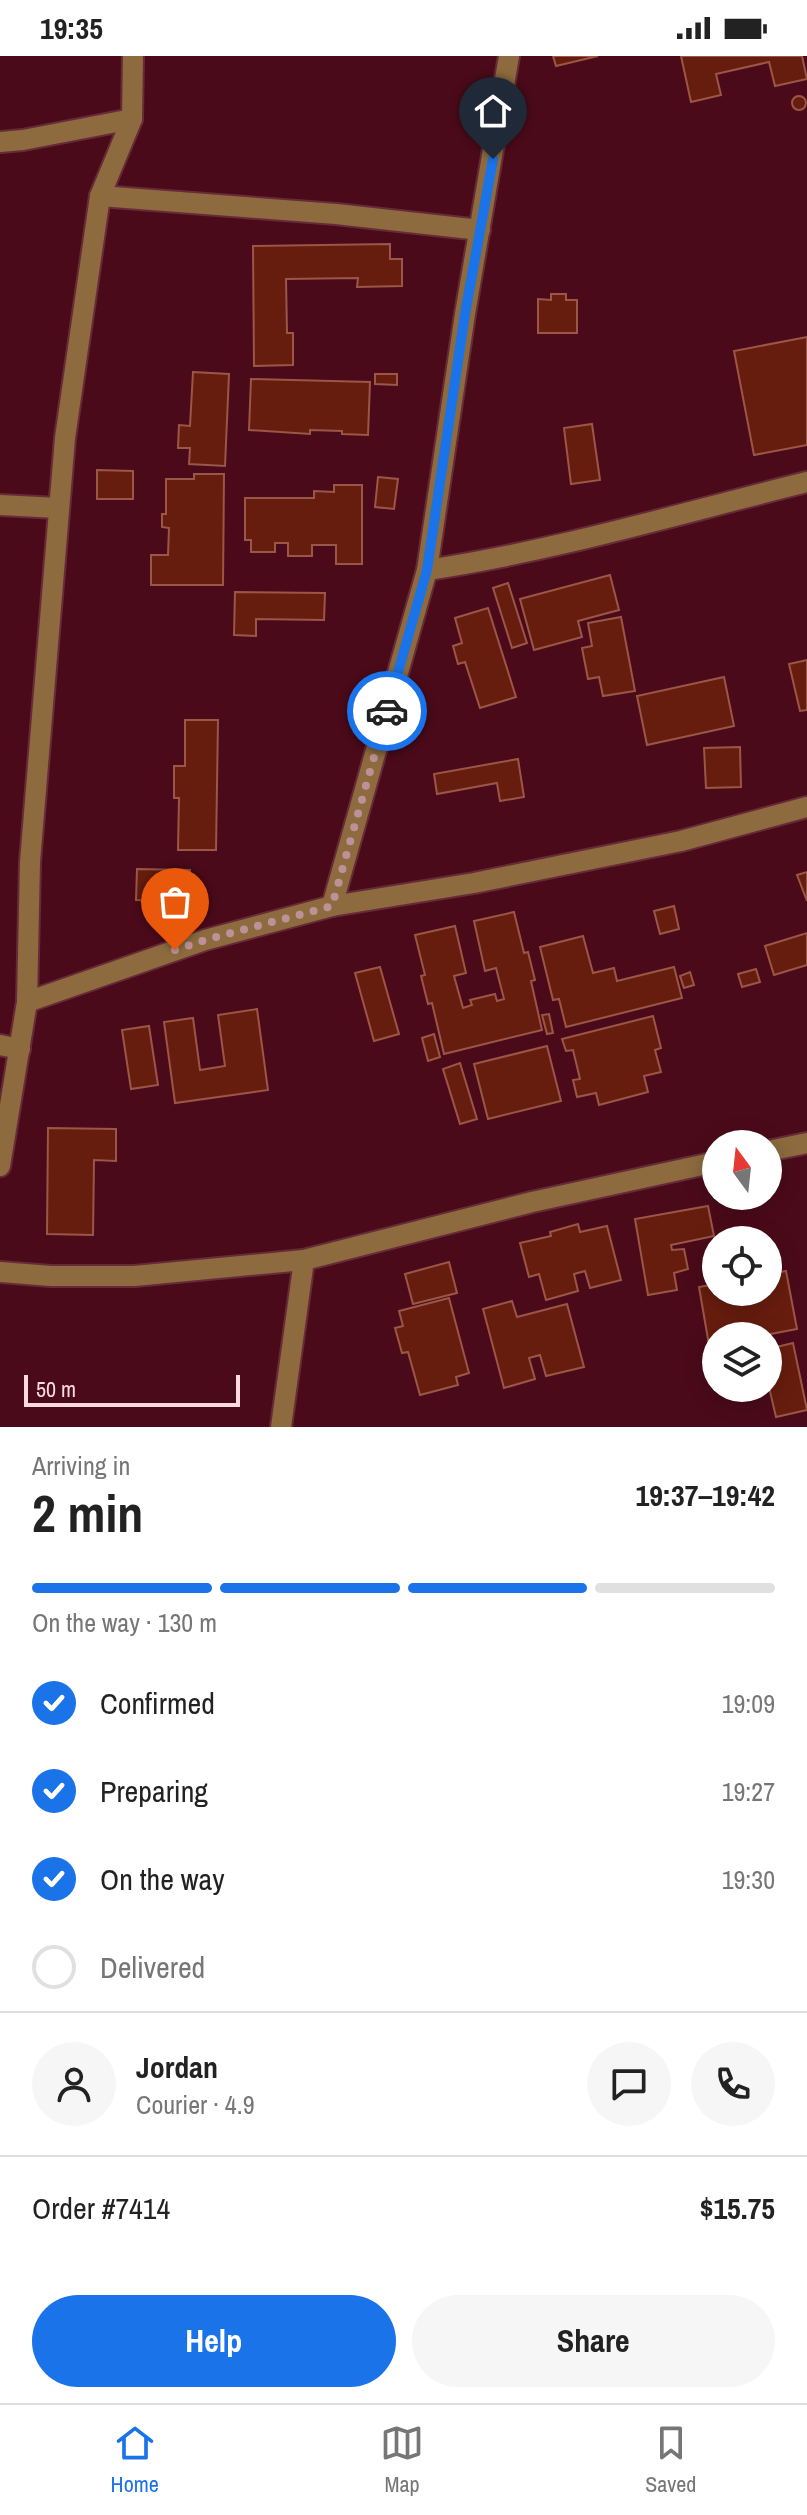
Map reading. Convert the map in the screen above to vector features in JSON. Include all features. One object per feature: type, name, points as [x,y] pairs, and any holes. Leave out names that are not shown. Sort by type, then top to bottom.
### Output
[{"type":"street","points":[[0,1166],[10,1047],[27,1002],[30,862],[65,438],[100,196],[132,119],[133,56]]},
{"type":"street","points":[[332,906],[427,570],[509,56]]},
{"type":"street","points":[[0,142],[132,119]]},
{"type":"street","points":[[100,196],[336,214],[480,230]]},
{"type":"street","points":[[427,570],[497,560],[807,482]]},
{"type":"street","points":[[0,505],[58,508]]},
{"type":"street","points":[[27,1002],[205,940],[332,906],[474,883],[681,841],[807,807]]},
{"type":"street","points":[[782,1148],[807,1143]]},
{"type":"street","points":[[0,1272],[51,1276],[134,1276],[304,1260],[532,1202],[702,1165]]},
{"type":"street","points":[[281,1427],[304,1260]]},
{"type":"building","points":[[553,56],[598,56],[556,66]]},
{"type":"building","points":[[681,56],[802,56],[807,79],[775,86],[769,62],[716,74],[721,95],[691,102]]},
{"type":"building","points":[[799,96],[806,103],[799,110],[792,103]]},
{"type":"building","points":[[390,244],[390,259],[402,259],[402,286],[357,287],[358,278],[286,279],[287,333],[293,333],[293,365],[254,366],[253,246]]},
{"type":"building","points":[[551,294],[566,294],[566,300],[577,300],[577,333],[538,333],[538,299],[551,300]]},
{"type":"building","points":[[807,337],[807,445],[754,455],[734,351]]},
{"type":"building","points":[[193,372],[229,374],[225,466],[189,464],[190,448],[178,448],[179,425],[190,426]]},
{"type":"building","points":[[375,374],[397,374],[397,385],[375,384]]},
{"type":"building","points":[[251,379],[370,382],[368,435],[342,434],[342,431],[310,430],[310,434],[249,430]]},
{"type":"building","points":[[592,424],[600,480],[571,484],[564,428]]},
{"type":"building","points":[[97,470],[133,471],[133,499],[97,499]]},
{"type":"building","points":[[194,474],[224,474],[223,585],[151,585],[151,555],[168,555],[169,528],[162,527],[162,514],[166,514],[166,479],[194,479]]},
{"type":"building","points":[[378,477],[398,479],[394,509],[375,507]]},
{"type":"building","points":[[334,485],[362,485],[362,564],[336,564],[336,545],[312,545],[312,556],[288,556],[288,543],[275,543],[275,552],[251,552],[251,540],[245,540],[245,498],[314,498],[314,491],[334,492]]},
{"type":"building","points":[[610,575],[619,610],[578,621],[582,637],[534,650],[520,599]]},
{"type":"building","points":[[508,583],[527,643],[512,648],[493,588]]},
{"type":"building","points":[[235,592],[325,593],[324,620],[256,619],[256,636],[234,635]]},
{"type":"building","points":[[488,608],[516,697],[480,708],[465,662],[458,664],[453,646],[462,643],[455,618]]},
{"type":"building","points":[[621,617],[635,691],[603,696],[599,677],[588,679],[582,648],[592,646],[588,623]]},
{"type":"building","points":[[807,660],[807,710],[800,711],[789,664]]},
{"type":"building","points":[[724,677],[734,726],[647,745],[637,696]]},
{"type":"building","points":[[185,720],[218,720],[216,850],[178,850],[179,798],[174,798],[174,766],[185,766]]},
{"type":"building","points":[[740,747],[741,787],[706,788],[704,748]]},
{"type":"building","points":[[518,759],[524,797],[500,801],[497,783],[437,794],[434,774]]},
{"type":"building","points":[[137,869],[190,870],[189,902],[136,900]]},
{"type":"building","points":[[807,872],[807,901],[797,875]]},
{"type":"building","points":[[674,906],[679,929],[660,934],[654,911]]},
{"type":"building","points":[[514,912],[524,953],[528,952],[535,980],[531,981],[542,1030],[444,1054],[432,1003],[428,1004],[421,976],[425,975],[415,935],[455,926],[466,973],[454,976],[463,1008],[472,1005],[470,1000],[495,994],[497,1001],[504,999],[496,968],[485,971],[474,921]]},
{"type":"building","points":[[807,933],[807,965],[774,975],[765,946]]},
{"type":"building","points":[[583,936],[593,973],[614,968],[617,981],[674,967],[682,998],[566,1027],[559,999],[553,1000],[540,947]]},
{"type":"building","points":[[380,967],[399,1034],[374,1041],[355,973]]},
{"type":"building","points":[[756,969],[760,982],[742,987],[738,974]]},
{"type":"building","points":[[690,972],[694,985],[684,988],[680,976]]},
{"type":"building","points":[[257,1009],[268,1090],[175,1103],[164,1022],[193,1018],[200,1070],[225,1066],[218,1015]]},
{"type":"building","points":[[549,1014],[553,1033],[547,1034],[542,1015]]},
{"type":"building","points":[[653,1016],[661,1048],[655,1050],[661,1072],[644,1076],[648,1092],[599,1105],[596,1093],[577,1097],[573,1080],[580,1079],[573,1050],[566,1051],[562,1039]]},
{"type":"building","points":[[149,1026],[158,1085],[131,1089],[122,1030]]},
{"type":"building","points":[[434,1034],[440,1057],[428,1061],[422,1038]]},
{"type":"building","points":[[547,1046],[561,1101],[488,1119],[474,1064]]},
{"type":"building","points":[[460,1063],[477,1119],[460,1124],[443,1069]]},
{"type":"building","points":[[48,1128],[116,1129],[116,1161],[94,1160],[93,1235],[47,1234]]},
{"type":"building","points":[[702,1207],[702,1210],[709,1210],[712,1226],[702,1226],[702,1239],[671,1245],[672,1250],[684,1249],[688,1269],[674,1273],[677,1290],[648,1295],[635,1219]]},
{"type":"building","points":[[578,1224],[580,1232],[607,1226],[621,1280],[590,1288],[585,1271],[574,1274],[578,1291],[546,1300],[539,1274],[529,1277],[520,1243],[551,1236],[550,1232]]},
{"type":"building","points":[[449,1262],[457,1293],[413,1304],[405,1274]]},
{"type":"building","points":[[786,1271],[797,1329],[782,1332],[782,1322],[705,1322],[702,1306],[782,1306],[782,1272]]},
{"type":"building","points":[[449,1298],[469,1373],[456,1377],[458,1385],[420,1395],[408,1352],[402,1353],[395,1328],[403,1326],[399,1311]]},
{"type":"building","points":[[512,1301],[517,1317],[567,1304],[584,1367],[546,1376],[540,1355],[529,1358],[535,1379],[504,1388],[483,1309]]},
{"type":"building","points":[[793,1343],[807,1410],[776,1417],[772,1402],[782,1402],[782,1346]]},
{"type":"way so far","points":[[175,950],[332,906],[387,711]]},
{"type":"route","points":[[387,711],[427,570],[465,314],[493,159]]}]
